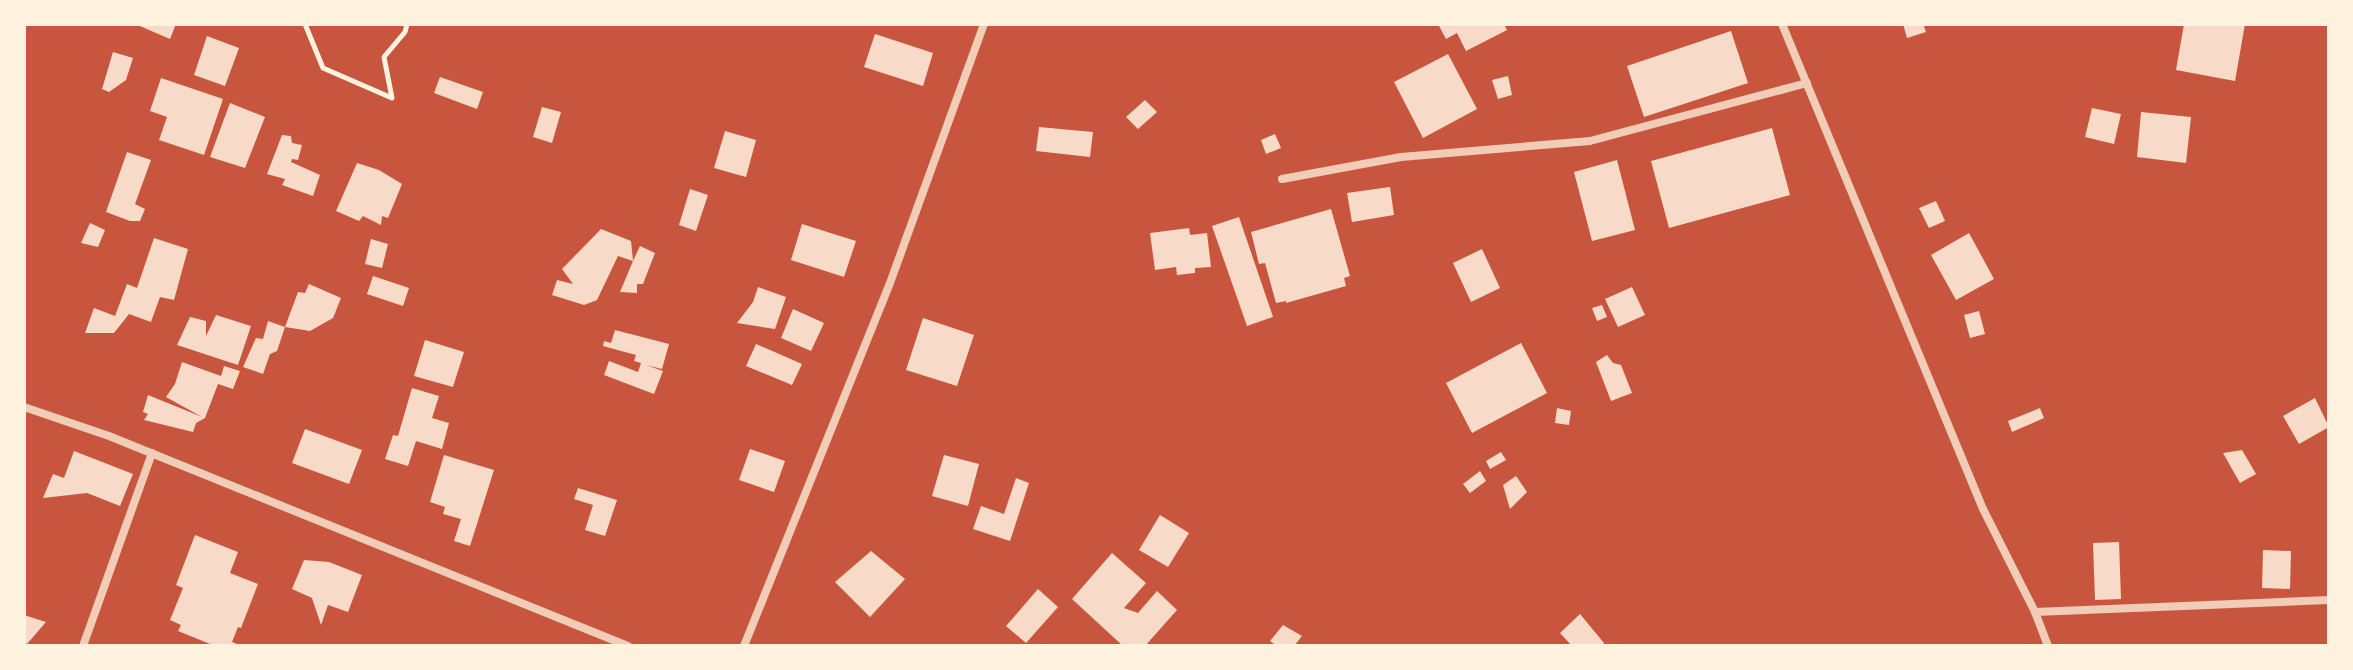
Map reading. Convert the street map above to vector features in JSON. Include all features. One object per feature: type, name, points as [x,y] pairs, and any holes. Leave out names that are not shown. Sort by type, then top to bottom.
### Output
[{"type":"street","points":[[744,646],[890,283],[984,24]]},
{"type":"street","points":[[1782,24],[1983,509],[2035,612],[2048,646]]},
{"type":"street","points":[[1282,179],[1401,157],[1590,141],[1807,83]]},
{"type":"street","points":[[24,407],[152,453],[628,646]]},
{"type":"street","points":[[83,646],[152,453]]},
{"type":"street","points":[[2035,612],[2329,600]]},
{"type":"path","points":[[305,24],[323,68],[392,98],[384,57],[405,32],[407,24]]},
{"type":"building","points":[[135,24],[176,24],[170,39]]},
{"type":"building","points":[[1438,24],[1504,24],[1507,30],[1466,51],[1457,33],[1446,39]]},
{"type":"building","points":[[1903,24],[1923,24],[1926,32],[1907,38]]},
{"type":"building","points":[[2184,24],[2245,24],[2235,81],[2176,70]]},
{"type":"building","points":[[1731,31],[1748,83],[1644,117],[1627,66]]},
{"type":"building","points":[[875,34],[933,53],[923,86],[864,67]]},
{"type":"building","points":[[207,36],[239,48],[225,86],[194,75]]},
{"type":"building","points":[[113,52],[133,58],[126,80],[109,92],[102,89]]},
{"type":"building","points":[[1448,54],[1477,109],[1423,138],[1394,82]]},
{"type":"building","points":[[1508,76],[1512,95],[1498,99],[1492,80]]},
{"type":"building","points":[[440,77],[483,92],[477,109],[434,93]]},
{"type":"building","points":[[161,78],[223,99],[204,155],[159,140],[167,117],[150,111]]},
{"type":"building","points":[[1145,100],[1157,112],[1138,129],[1126,117]]},
{"type":"building","points":[[230,103],[265,117],[245,168],[210,157]]},
{"type":"building","points":[[542,107],[561,112],[552,143],[533,137]]},
{"type":"building","points":[[2092,108],[2121,114],[2114,144],[2085,137]]},
{"type":"building","points":[[2141,112],[2191,117],[2186,163],[2137,157]]},
{"type":"building","points":[[1039,127],[1093,132],[1090,157],[1036,151]]},
{"type":"building","points":[[1772,128],[1790,195],[1669,228],[1651,161]]},
{"type":"building","points":[[725,131],[756,140],[746,177],[714,168]]},
{"type":"building","points":[[1275,134],[1281,148],[1266,154],[1261,140]]},
{"type":"building","points":[[282,135],[291,136],[292,143],[302,145],[298,160],[292,159],[291,162],[320,175],[313,196],[282,185],[285,179],[267,174]]},
{"type":"building","points":[[127,152],[151,160],[135,204],[145,209],[140,221],[130,221],[106,212]]},
{"type":"building","points":[[1617,160],[1635,230],[1592,241],[1574,172]]},
{"type":"building","points":[[357,163],[379,170],[402,184],[388,218],[382,216],[381,225],[363,216],[359,221],[336,211]]},
{"type":"building","points":[[1390,187],[1394,215],[1352,222],[1347,193]]},
{"type":"building","points":[[690,189],[708,195],[696,231],[679,225]]},
{"type":"building","points":[[1936,201],[1945,221],[1929,228],[1919,208]]},
{"type":"building","points":[[1331,209],[1350,276],[1344,278],[1346,286],[1276,303],[1265,263],[1259,264],[1251,232]]},
{"type":"building","points":[[1239,217],[1273,317],[1247,326],[1212,226]]},
{"type":"building","points":[[90,223],[105,230],[98,247],[81,243]]},
{"type":"building","points":[[802,224],[856,241],[844,277],[791,260]]},
{"type":"building","points":[[1189,228],[1190,235],[1207,233],[1211,267],[1195,268],[1195,273],[1177,275],[1176,267],[1155,270],[1150,233]]},
{"type":"building","points":[[601,229],[631,241],[633,261],[618,256],[597,300],[584,305],[552,295],[557,280],[573,284],[562,269]]},
{"type":"building","points":[[1969,233],[1994,279],[1956,300],[1931,255]]},
{"type":"building","points":[[154,238],[188,249],[174,300],[160,297],[151,322],[129,314],[114,333],[85,333],[94,308],[115,316],[127,284],[137,288]]},
{"type":"building","points":[[371,239],[388,244],[382,268],[365,264]]},
{"type":"building","points":[[640,246],[655,253],[643,284],[637,284],[637,293],[620,292]]},
{"type":"building","points":[[1482,249],[1500,288],[1471,302],[1453,263]]},
{"type":"building","points":[[373,276],[409,288],[403,306],[367,294]]},
{"type":"building","points":[[309,284],[341,298],[333,318],[310,331],[285,327],[298,292],[305,293]]},
{"type":"building","points":[[758,287],[786,297],[775,329],[737,323],[753,302]]},
{"type":"building","points":[[1632,287],[1645,315],[1618,327],[1605,299]]},
{"type":"building","points":[[1602,305],[1607,317],[1597,321],[1592,308]]},
{"type":"building","points":[[793,309],[824,323],[811,351],[781,338]]},
{"type":"building","points":[[1979,311],[1985,334],[1970,338],[1964,315]]},
{"type":"building","points":[[216,315],[251,326],[238,365],[177,345],[190,317],[206,321],[206,336]]},
{"type":"building","points":[[923,318],[974,335],[957,386],[906,370]]},
{"type":"building","points":[[268,321],[285,327],[277,351],[270,354],[263,374],[243,367],[256,338],[263,339]]},
{"type":"building","points":[[615,330],[669,344],[662,369],[646,365],[663,371],[654,394],[604,375],[609,361],[638,372],[641,363],[634,361],[636,355],[603,346],[604,341],[611,343]]},
{"type":"building","points":[[425,340],[464,352],[453,387],[414,376]]},
{"type":"building","points":[[1521,343],[1547,393],[1472,433],[1446,383]]},
{"type":"building","points":[[756,344],[802,364],[792,385],[746,366]]},
{"type":"building","points":[[1607,355],[1613,363],[1621,365],[1632,393],[1611,401],[1596,362]]},
{"type":"building","points":[[182,362],[221,376],[224,366],[240,371],[233,389],[218,384],[205,418],[196,423],[193,432],[144,420],[148,414],[143,412],[148,395],[202,417],[166,397],[175,384]]},
{"type":"building","points":[[412,388],[439,396],[432,418],[449,423],[442,449],[416,441],[408,466],[385,459],[393,435],[398,436]]},
{"type":"building","points":[[2315,398],[2329,427],[2299,444],[2283,416]]},
{"type":"building","points":[[1557,408],[1571,411],[1569,425],[1555,423]]},
{"type":"building","points":[[2040,408],[2044,418],[2012,432],[2008,421]]},
{"type":"building","points":[[305,429],[362,450],[349,484],[292,463]]},
{"type":"building","points":[[750,449],[785,461],[774,492],[739,480]]},
{"type":"building","points":[[2242,450],[2256,474],[2240,483],[2223,453]]},
{"type":"building","points":[[74,451],[133,474],[120,506],[87,493],[43,498],[53,474],[64,478]]},
{"type":"building","points":[[1501,452],[1506,460],[1490,469],[1486,461]]},
{"type":"building","points":[[444,455],[494,470],[470,546],[454,541],[461,519],[443,514],[445,507],[430,502]]},
{"type":"building","points":[[944,455],[979,464],[968,506],[932,496]]},
{"type":"building","points":[[1480,471],[1486,481],[1470,493],[1463,484]]},
{"type":"building","points":[[1516,476],[1527,492],[1510,509],[1503,485]]},
{"type":"building","points":[[1016,478],[1029,483],[1010,541],[973,529],[981,506],[1004,514]]},
{"type":"building","points":[[578,488],[617,500],[605,536],[585,530],[593,505],[574,499]]},
{"type":"building","points":[[1160,515],[1189,533],[1168,567],[1139,550]]},
{"type":"building","points":[[195,535],[238,552],[230,573],[258,584],[241,628],[238,627],[232,642],[242,646],[215,646],[178,631],[181,625],[170,620],[183,588],[176,585]]},
{"type":"building","points":[[2119,542],[2121,599],[2095,600],[2093,543]]},
{"type":"building","points":[[2263,550],[2291,551],[2290,589],[2262,588]]},
{"type":"building","points":[[871,551],[905,579],[870,617],[835,582]]},
{"type":"building","points":[[1112,553],[1146,583],[1124,608],[1138,613],[1157,591],[1177,610],[1145,646],[1123,646],[1072,599]]},
{"type":"building","points":[[304,560],[329,562],[362,575],[348,612],[328,605],[321,625],[312,598],[292,589]]},
{"type":"building","points":[[1038,589],[1058,607],[1026,643],[1006,626]]},
{"type":"building","points":[[1580,614],[1604,643],[1603,646],[1572,646],[1560,633]]},
{"type":"building","points":[[24,615],[46,622],[27,644],[24,639]]},
{"type":"building","points":[[1283,625],[1302,636],[1294,646],[1277,646],[1270,641]]}]
